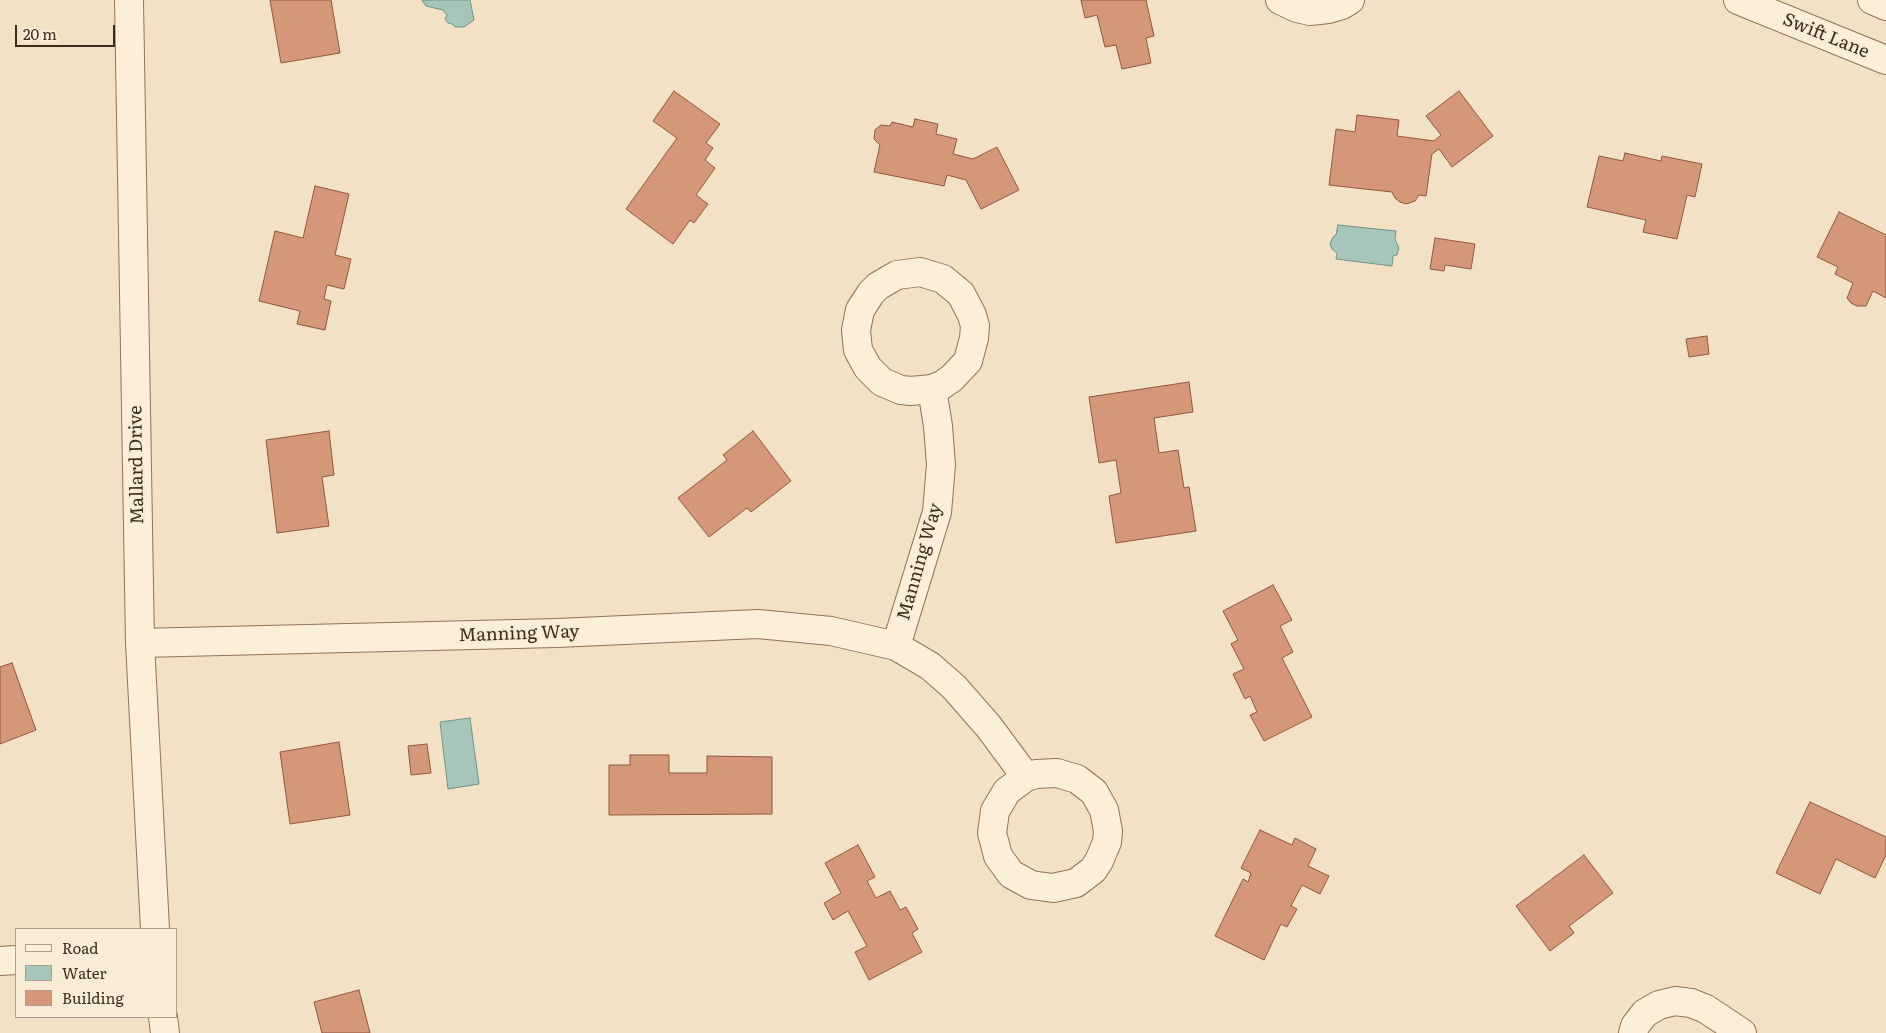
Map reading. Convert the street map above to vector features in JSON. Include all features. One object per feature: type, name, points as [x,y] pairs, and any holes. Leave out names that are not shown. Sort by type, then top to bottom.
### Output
[{"type":"street","name":"Mallard Drive","points":[[129,0],[140,643],[155,928]]},
{"type":"street","points":[[1280,0],[1297,8],[1310,11],[1328,9],[1342,5],[1350,0]]},
{"type":"street","name":"Swift Lane","points":[[1738,0],[1886,60]]},
{"type":"street","points":[[1872,0],[1886,6]]},
{"type":"street","points":[[920,272],[943,279],[961,294],[972,315],[975,326],[974,338],[968,361],[952,378],[932,389],[901,390],[882,382],[868,368],[858,350],[856,330],[860,310],[878,286],[897,275],[920,272]]},
{"type":"street","name":"Manning Way","points":[[896,646],[938,512],[940,445],[932,389]]},
{"type":"street","name":"Manning Way","points":[[140,643],[557,634],[758,624],[830,632],[896,646],[930,666],[954,687],[989,727],[1026,778]]},
{"type":"street","points":[[1046,772],[1067,775],[1086,785],[1100,800],[1107,821],[1107,842],[1099,862],[1093,870],[1076,883],[1054,888],[1031,885],[1011,874],[998,856],[992,833],[995,810],[1007,791],[1026,778],[1046,772]]},
{"type":"street","points":[[0,961],[15,960]]},
{"type":"street","points":[[1633,1033],[1635,1026],[1646,1013],[1659,1005],[1675,1001],[1691,1003],[1706,1009],[1742,1033]]},
{"type":"street","points":[[164,1018],[165,1033]]},
{"type":"water","points":[[422,0],[470,0],[474,20],[464,27],[455,27],[445,19],[447,15],[443,10],[426,6]]},
{"type":"water","points":[[1338,225],[1396,231],[1395,239],[1399,248],[1397,255],[1393,256],[1392,266],[1336,259],[1337,253],[1330,244],[1336,235]]},
{"type":"water","points":[[470,718],[479,784],[448,789],[440,722]]},
{"type":"building","points":[[270,0],[331,0],[340,53],[281,63]]},
{"type":"building","points":[[1081,0],[1146,0],[1154,36],[1146,38],[1151,63],[1122,69],[1116,45],[1105,47],[1097,15],[1085,18]]},
{"type":"building","points":[[674,91],[720,124],[706,143],[713,148],[705,160],[715,168],[696,195],[708,204],[694,223],[690,220],[673,244],[626,209],[677,138],[653,121]]},
{"type":"building","points":[[1459,91],[1493,136],[1452,167],[1439,149],[1432,154],[1426,196],[1419,195],[1415,201],[1406,204],[1395,198],[1392,192],[1329,185],[1336,129],[1355,132],[1357,115],[1399,120],[1397,136],[1434,141],[1441,135],[1426,116]]},
{"type":"building","points":[[915,119],[938,124],[936,134],[957,139],[953,154],[973,159],[997,147],[1019,190],[981,209],[966,180],[947,175],[944,186],[874,172],[880,145],[874,139],[875,130],[881,125],[890,126],[892,122],[913,127]]},
{"type":"building","points":[[1625,153],[1661,161],[1662,156],[1702,164],[1695,197],[1687,195],[1677,239],[1643,232],[1646,220],[1587,207],[1599,156],[1623,161]]},
{"type":"building","points":[[315,186],[349,194],[335,255],[351,259],[344,289],[327,285],[324,299],[331,301],[325,330],[297,324],[300,311],[259,301],[275,231],[303,238]]},
{"type":"building","points":[[1839,212],[1886,235],[1886,298],[1873,291],[1866,306],[1857,306],[1851,303],[1847,298],[1853,283],[1835,274],[1838,267],[1817,257]]},
{"type":"building","points":[[1435,238],[1475,244],[1471,269],[1445,265],[1444,271],[1430,269]]},
{"type":"building","points":[[1707,336],[1709,354],[1689,357],[1686,339]]},
{"type":"building","points":[[1189,382],[1193,412],[1154,418],[1159,453],[1178,450],[1184,488],[1189,487],[1196,531],[1116,543],[1109,496],[1121,493],[1116,460],[1099,463],[1089,397]]},
{"type":"building","points":[[329,431],[334,475],[322,477],[329,526],[277,533],[266,440]]},
{"type":"building","points":[[753,431],[791,481],[751,512],[747,508],[709,537],[678,498],[727,460],[723,455]]},
{"type":"building","points":[[1273,585],[1292,620],[1280,626],[1293,652],[1282,658],[1312,717],[1264,741],[1250,715],[1257,712],[1250,696],[1245,699],[1233,674],[1244,669],[1231,644],[1238,640],[1223,611]]},
{"type":"building","points":[[12,663],[36,730],[0,744],[0,667]]},
{"type":"building","points":[[339,742],[350,815],[290,824],[280,752]]},
{"type":"building","points":[[427,744],[431,773],[411,775],[408,746]]},
{"type":"building","points":[[630,755],[669,755],[669,773],[707,773],[707,756],[772,757],[772,814],[609,815],[609,765],[630,765]]},
{"type":"building","points":[[1810,802],[1886,837],[1886,855],[1875,878],[1836,859],[1820,894],[1776,873]]},
{"type":"building","points":[[1260,830],[1292,845],[1295,838],[1316,849],[1308,866],[1329,876],[1320,894],[1302,885],[1291,906],[1297,909],[1287,927],[1281,924],[1264,960],[1215,936],[1243,879],[1248,882],[1251,873],[1241,868]]},
{"type":"building","points":[[858,845],[875,877],[867,881],[876,898],[890,891],[900,910],[906,907],[918,929],[912,933],[922,952],[869,980],[855,952],[867,946],[848,911],[833,920],[824,903],[841,893],[825,863]]},
{"type":"building","points":[[1584,855],[1613,893],[1569,926],[1574,933],[1550,951],[1516,906]]},
{"type":"building","points":[[359,990],[370,1033],[322,1033],[314,1002]]}]
